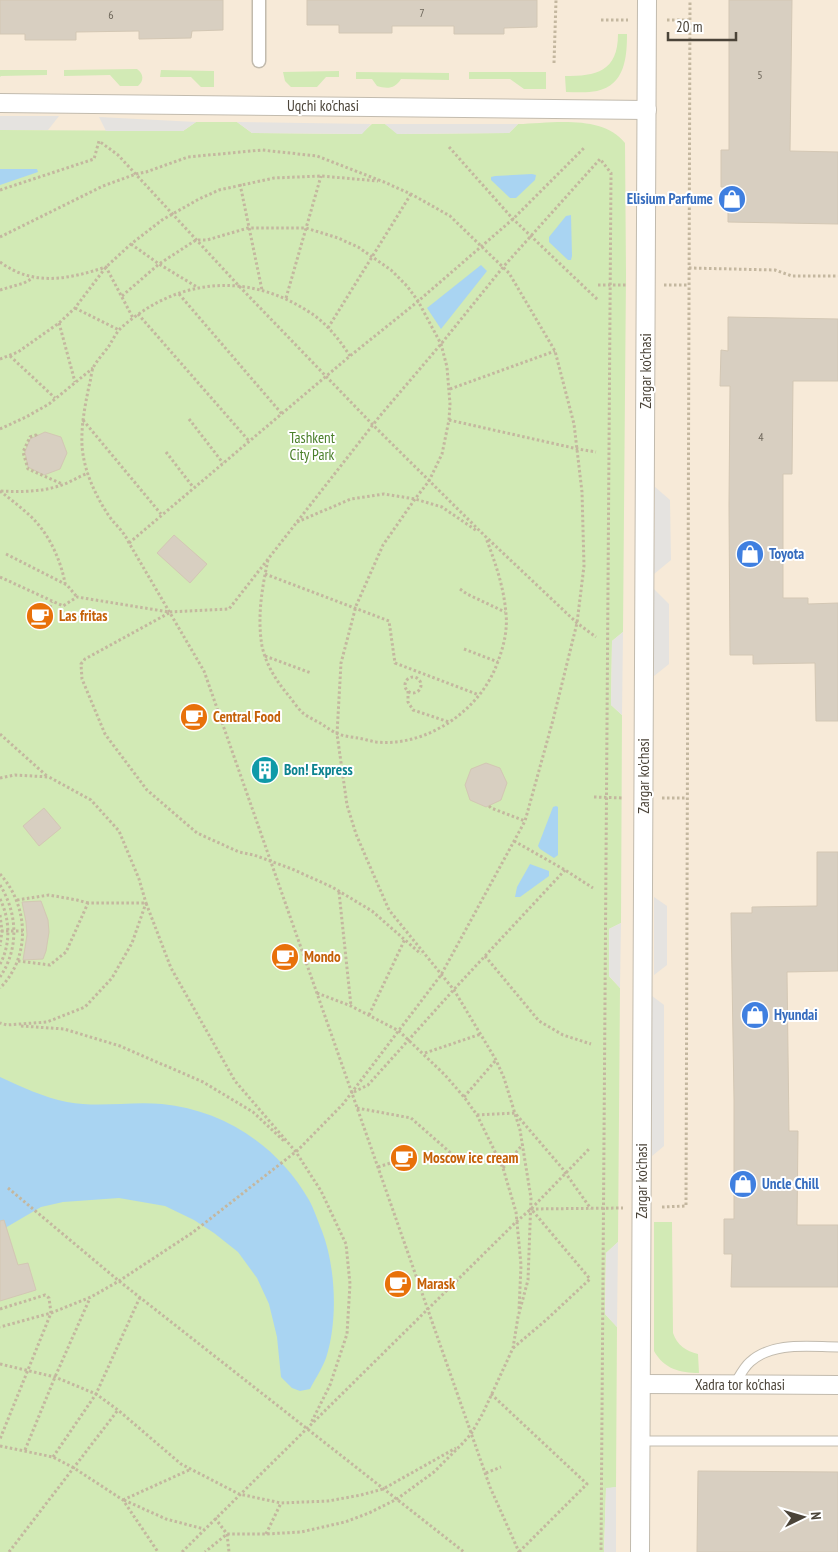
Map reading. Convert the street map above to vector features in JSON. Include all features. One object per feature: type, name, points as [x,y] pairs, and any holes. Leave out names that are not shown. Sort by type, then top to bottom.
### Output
[{"type":"street","points":[[258,61],[259,0]]},
{"type":"street","name":"Zargar ko'chasi","points":[[640,1552],[647,0]]},
{"type":"street","name":"Uqchi ko'chasi","points":[[0,103],[647,110]]},
{"type":"street","name":"Xadra tor ko'chasi","points":[[641,1384],[838,1385]]},
{"type":"lane","points":[[734,1385],[749,1362],[766,1351],[797,1346],[838,1347]]},
{"type":"lane","points":[[640,1442],[838,1441]]},
{"type":"path","points":[[554,64],[556,0]]},
{"type":"path","points":[[531,1209],[686,1206],[690,0]]},
{"type":"path","points":[[0,190],[94,159],[99,141],[118,155],[238,286],[373,425],[485,536],[577,623],[596,637]]},
{"type":"path","points":[[449,146],[530,237],[598,300]]},
{"type":"path","points":[[128,543],[418,301],[513,219],[584,147]]},
{"type":"path","points":[[0,237],[103,186],[188,157],[262,150],[317,156],[411,194],[450,216],[480,246],[504,266],[554,351],[574,424],[578,449],[582,492],[584,566],[577,623],[525,821],[441,975],[352,1093],[296,1152],[192,1233],[90,1297],[51,1312],[0,1327]]},
{"type":"path","points":[[0,577],[63,606],[77,597],[169,612],[229,609],[373,425],[504,266],[600,159],[611,173],[601,1552]]},
{"type":"path","points":[[0,359],[18,352],[59,323],[75,308],[106,267],[154,225],[172,213],[219,190],[274,178],[321,176],[384,182]]},
{"type":"path","points":[[286,298],[321,176]]},
{"type":"path","points":[[240,184],[262,290]]},
{"type":"path","points":[[328,328],[411,194]]},
{"type":"path","points":[[122,296],[159,264],[196,240],[207,240],[248,228],[306,228],[338,238],[358,247],[391,270],[407,286],[418,301],[441,344],[450,389],[449,420],[442,454],[429,481],[383,545],[355,608],[341,663],[337,734],[347,805],[359,841],[389,910],[454,990],[496,1060],[515,1113],[523,1144],[531,1198],[528,1280],[518,1317]]},
{"type":"path","points":[[131,244],[159,264],[198,287]]},
{"type":"path","points":[[0,262],[34,278],[55,280],[106,267]]},
{"type":"path","points":[[106,267],[133,318]]},
{"type":"path","points":[[689,268],[775,270],[792,276],[838,276]]},
{"type":"path","points":[[0,290],[34,278]]},
{"type":"path","points":[[0,429],[49,404],[93,368],[120,330],[138,314],[162,299],[198,287],[238,286],[262,290],[286,298],[308,311],[328,328],[341,342],[350,356]]},
{"type":"path","points":[[179,294],[282,414]]},
{"type":"path","points":[[75,308],[120,330]]},
{"type":"path","points":[[138,314],[249,441]]},
{"type":"path","points":[[59,323],[75,382]]},
{"type":"path","points":[[450,389],[554,351]]},
{"type":"path","points":[[10,356],[55,398]]},
{"type":"path","points":[[93,368],[83,419],[82,447],[88,473],[97,497],[110,518],[124,532],[128,543],[204,671],[485,1473],[519,1552],[587,1484],[491,1394]]},
{"type":"path","points":[[83,419],[161,514]]},
{"type":"path","points":[[189,419],[223,462]]},
{"type":"path","points":[[449,420],[596,452]]},
{"type":"path","points":[[36,436],[30,438],[23,452],[28,469],[63,484]]},
{"type":"path","points":[[166,452],[193,488]]},
{"type":"path","points":[[0,490],[19,492],[39,490],[63,484],[88,473]]},
{"type":"path","points":[[0,490],[28,513],[43,530],[59,561],[65,583]]},
{"type":"path","points":[[268,559],[260,604],[262,645],[277,682],[303,713],[337,734],[377,742],[397,742],[417,737],[449,723],[469,707],[480,695],[493,674],[501,655],[505,635],[506,612],[503,588],[485,536],[442,507],[415,499],[384,494],[351,498],[297,523]]},
{"type":"path","points":[[6,554],[68,584],[77,597]]},
{"type":"path","points":[[265,574],[389,621],[395,663],[480,695]]},
{"type":"path","points":[[460,589],[466,594],[506,612]]},
{"type":"path","points":[[48,612],[52,602]]},
{"type":"path","points":[[169,612],[81,664],[82,679],[104,734],[147,790],[197,833],[239,852],[254,855],[292,869],[339,891],[372,911],[429,961]]},
{"type":"path","points":[[464,650],[498,662]]},
{"type":"path","points":[[265,655],[311,673]]},
{"type":"path","points":[[417,678],[419,673]]},
{"type":"path","points":[[417,678],[409,678],[405,686],[408,691],[408,702],[413,710],[449,723]]},
{"type":"path","points":[[408,691],[412,693],[417,692],[420,688],[421,683],[417,678]]},
{"type":"path","points":[[0,734],[49,778],[91,800],[119,831],[139,879],[146,903],[171,968],[235,1081],[296,1152],[321,1191],[346,1244],[350,1284],[348,1334],[330,1386],[311,1424]]},
{"type":"path","points":[[0,778],[14,775],[49,778]]},
{"type":"path","points":[[489,806],[525,821]]},
{"type":"path","points":[[514,842],[593,888]]},
{"type":"path","points":[[352,1093],[368,1085],[565,870]]},
{"type":"path","points":[[0,874],[17,900],[22,919],[23,942],[18,961],[0,988]]},
{"type":"path","points":[[0,885],[11,908],[15,931],[9,962],[0,977]]},
{"type":"path","points":[[339,891],[351,1006]]},
{"type":"path","points":[[17,900],[49,895],[88,903],[146,903]]},
{"type":"path","points":[[0,899],[6,915],[8,931],[6,946],[0,964]]},
{"type":"path","points":[[18,961],[50,965],[66,952],[88,903]]},
{"type":"path","points":[[7,1025],[47,1022],[85,1007],[112,978],[132,943],[146,903]]},
{"type":"path","points":[[0,915],[0,946]]},
{"type":"path","points":[[1,931],[22,931]]},
{"type":"path","points":[[369,1015],[405,939]]},
{"type":"path","points":[[485,956],[539,1021],[564,1035],[591,1044]]},
{"type":"path","points":[[205,1552],[227,1534],[301,1532],[345,1522],[370,1513],[397,1499],[434,1472],[472,1434],[513,1348],[518,1317],[521,1265],[516,1212],[503,1168],[476,1115],[464,1098],[424,1054],[399,1031],[351,1006],[317,992]]},
{"type":"path","points":[[0,1023],[64,1029],[120,1046],[203,1082],[253,1112],[296,1152]]},
{"type":"path","points":[[424,1054],[481,1034]]},
{"type":"path","points":[[464,1098],[496,1060]]},
{"type":"path","points":[[357,1108],[410,1118],[453,1155],[499,1159]]},
{"type":"path","points":[[515,1113],[566,1173],[591,1209]]},
{"type":"path","points":[[476,1115],[515,1113]]},
{"type":"path","points":[[503,1168],[523,1144]]},
{"type":"path","points":[[182,1552],[428,1308],[531,1209],[590,1148]]},
{"type":"path","points":[[378,1167],[397,1161]]},
{"type":"path","points":[[8,1188],[140,1297],[464,1552]]},
{"type":"path","points":[[513,1348],[590,1279],[531,1209]]},
{"type":"path","points":[[0,1309],[45,1295],[49,1298],[51,1312],[0,1438]]},
{"type":"path","points":[[25,1450],[90,1297]]},
{"type":"path","points":[[52,1457],[96,1394],[140,1297]]},
{"type":"path","points":[[0,1364],[55,1377],[96,1394],[118,1410],[166,1452],[190,1469],[239,1494],[281,1502],[328,1501],[383,1489],[461,1445]]},
{"type":"path","points":[[9,1552],[118,1410]]},
{"type":"path","points":[[0,1446],[52,1457],[74,1468],[123,1500],[166,1518],[204,1529]]},
{"type":"path","points":[[485,1473],[501,1467]]},
{"type":"path","points":[[123,1500],[190,1469]]},
{"type":"path","points":[[123,1500],[158,1552]]},
{"type":"path","points":[[266,1534],[281,1502]]},
{"type":"path","points":[[215,1518],[227,1534],[229,1552]]},
{"type":"shaded area","name":"Tashkent City Park","points":[[0,0],[838,0],[838,1552],[0,1552]]},
{"type":"shaded area","points":[[0,116],[59,116],[48,130],[0,130]]},
{"type":"shaded area","points":[[99,117],[196,122],[183,131],[106,131]]},
{"type":"shaded area","points":[[237,122],[371,124],[362,134],[252,133]]},
{"type":"shaded area","points":[[385,124],[518,124],[509,133],[397,134]]},
{"type":"shaded area","points":[[655,487],[670,500],[671,560],[654,574]]},
{"type":"shaded area","points":[[654,589],[669,604],[669,664],[654,676]]},
{"type":"shaded area","points":[[623,632],[622,715],[611,705],[612,641]]},
{"type":"shaded area","points":[[654,897],[667,906],[667,965],[654,975]]},
{"type":"shaded area","points":[[621,923],[620,988],[609,976],[609,929]]},
{"type":"shaded area","points":[[652,996],[664,1005],[664,1146],[652,1156]]},
{"type":"shaded area","points":[[618,1242],[617,1327],[605,1314],[606,1253]]},
{"type":"shaded area","points":[[616,1487],[616,1552],[604,1552],[606,1488]]},
{"type":"green space","points":[[618,34],[627,34],[626,52],[622,69],[614,83],[597,91],[566,92],[565,76],[595,73],[609,64],[614,57],[617,47]]},
{"type":"green space","points":[[137,69],[141,73],[142,78],[138,86],[120,86],[110,75],[64,76],[64,70]]},
{"type":"green space","points":[[0,70],[47,70],[47,75],[0,77]]},
{"type":"green space","points":[[161,70],[214,71],[214,87],[201,87],[191,77],[160,77]]},
{"type":"green space","points":[[339,71],[339,77],[326,77],[317,87],[291,87],[285,81],[283,72]]},
{"type":"green space","points":[[356,72],[449,73],[449,80],[401,79],[393,86],[384,88],[377,86],[372,79],[356,79]]},
{"type":"green space","points":[[469,72],[546,72],[546,89],[524,89],[510,79],[469,79]]},
{"type":"green space","name":"Tashkent City Park","points":[[196,122],[237,122],[252,133],[361,134],[372,124],[385,124],[398,134],[509,133],[518,124],[576,122],[604,128],[615,134],[625,143],[626,275],[623,632],[612,641],[611,705],[622,715],[621,923],[609,929],[609,976],[620,988],[618,1242],[606,1253],[605,1314],[617,1327],[616,1487],[606,1489],[604,1552],[0,1552],[0,130],[183,131]]},
{"type":"green space","points":[[654,1222],[672,1222],[673,1333],[682,1347],[698,1354],[699,1373],[673,1369],[663,1362],[654,1351]]},
{"type":"water","points":[[0,169],[37,169],[38,172],[0,185]]},
{"type":"water","points":[[536,175],[535,180],[516,198],[510,198],[491,180],[491,177],[495,176]]},
{"type":"water","points":[[571,215],[572,256],[571,260],[568,260],[549,242],[549,237],[566,216]]},
{"type":"water","points":[[481,265],[487,271],[441,329],[427,308]]},
{"type":"water","points":[[553,807],[558,807],[558,855],[554,858],[538,846]]},
{"type":"water","points":[[530,864],[549,871],[549,876],[520,897],[515,897],[517,887]]},
{"type":"water","points":[[0,1077],[41,1095],[67,1102],[79,1104],[162,1104],[207,1114],[247,1134],[282,1163],[313,1207],[327,1246],[333,1278],[334,1311],[330,1343],[326,1358],[310,1389],[300,1391],[292,1388],[281,1377],[277,1337],[269,1304],[257,1278],[238,1252],[194,1220],[165,1206],[119,1198],[63,1202],[41,1207],[0,1231]]},
{"type":"building","points":[[0,0],[223,0],[223,30],[192,31],[191,38],[139,39],[139,31],[76,32],[76,40],[25,40],[25,34],[0,34]]},
{"type":"building","points":[[307,0],[537,0],[537,27],[504,28],[504,34],[454,34],[454,26],[392,26],[392,33],[339,33],[339,25],[307,25]]},
{"type":"building","points":[[729,0],[792,0],[790,151],[838,152],[838,224],[728,222],[728,187],[721,187],[721,150],[729,150]]},
{"type":"building","points":[[728,317],[838,319],[838,381],[793,381],[792,474],[783,474],[783,598],[808,598],[808,604],[838,603],[838,721],[816,721],[815,663],[753,664],[753,655],[730,655],[730,386],[720,386],[721,350],[728,351]]},
{"type":"building","points":[[45,432],[61,437],[67,453],[60,469],[44,475],[28,467],[25,452],[30,439]]},
{"type":"building","points":[[174,535],[207,564],[190,583],[157,553]]},
{"type":"building","points":[[486,763],[500,768],[507,783],[501,800],[486,807],[470,800],[465,785],[471,769]]},
{"type":"building","points":[[44,808],[61,828],[39,846],[23,826]]},
{"type":"building","points":[[817,852],[838,852],[838,971],[787,972],[789,1131],[798,1131],[797,1225],[838,1225],[838,1287],[731,1287],[732,1254],[724,1254],[724,1219],[734,1219],[731,913],[752,913],[752,907],[817,906]]},
{"type":"building","points":[[41,901],[48,920],[49,932],[46,951],[43,959],[23,960],[27,935],[22,902]]},
{"type":"building","points":[[4,1220],[18,1265],[28,1263],[36,1290],[0,1301],[0,1221]]},
{"type":"building","points":[[698,1471],[838,1472],[838,1552],[697,1552]]},
{"type":"place","name":"Elisium Parfume","points":[[732,199]]},
{"type":"place","name":"Toyota","points":[[750,554]]},
{"type":"place","name":"Las fritas","points":[[40,616]]},
{"type":"place","name":"Central Food","points":[[194,717]]},
{"type":"place","name":"Bon! Express","points":[[265,770]]},
{"type":"place","name":"Mondo","points":[[285,957]]},
{"type":"place","name":"Hyundai","points":[[755,1015]]},
{"type":"place","name":"Moscow ice cream","points":[[404,1158]]},
{"type":"place","name":"Uncle Chill","points":[[743,1184]]},
{"type":"place","name":"Marask","points":[[398,1284]]}]
